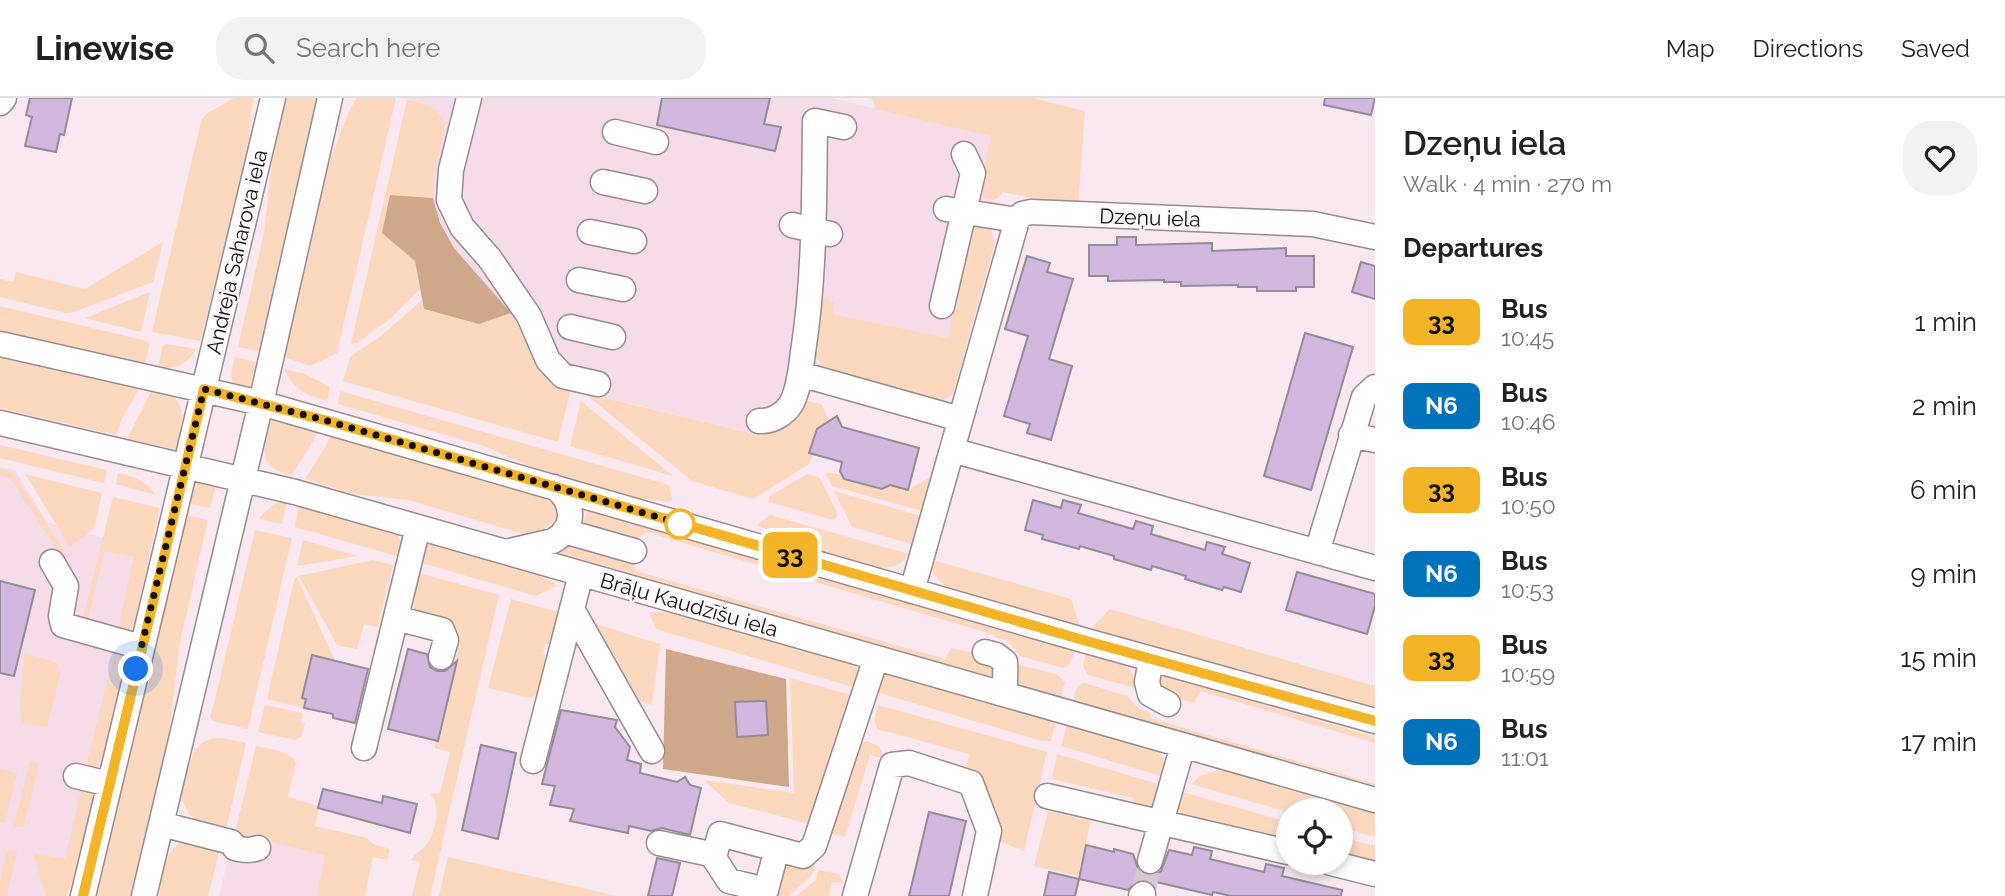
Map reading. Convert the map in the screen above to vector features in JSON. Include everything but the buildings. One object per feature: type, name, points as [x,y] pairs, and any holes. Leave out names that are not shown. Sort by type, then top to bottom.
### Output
[{"type":"street","points":[[0,103],[4,98]]},
{"type":"street","name":"Andreja Saharova iela","points":[[83,896],[273,98]]},
{"type":"street","points":[[144,896],[330,98]]},
{"type":"street","points":[[474,99],[451,170],[449,200],[462,227],[490,259],[529,316],[548,360],[563,376],[598,384]]},
{"type":"street","points":[[759,421],[780,416],[791,404],[800,374],[815,180],[815,121],[844,127]]},
{"type":"street","points":[[615,132],[656,142]]},
{"type":"street","points":[[942,306],[955,210],[973,173],[964,154]]},
{"type":"street","points":[[603,182],[645,191]]},
{"type":"street","points":[[912,591],[1017,220],[955,210]]},
{"type":"street","name":"Dzeņu iela","points":[[1017,220],[1022,214],[1031,212],[1314,224],[1375,237]]},
{"type":"street","points":[[590,232],[634,241]]},
{"type":"street","points":[[579,280],[623,289]]},
{"type":"street","points":[[570,327],[613,337]]},
{"type":"street","points":[[0,344],[261,402],[912,591],[1375,721]]},
{"type":"street","points":[[800,374],[960,419]]},
{"type":"street","points":[[1317,552],[1363,438],[1364,397],[1375,387]]},
{"type":"street","name":"Brāļu Kaudzīšu iela","points":[[0,423],[295,492],[1375,800]]},
{"type":"street","points":[[952,450],[1375,568]]},
{"type":"street","points":[[506,552],[547,543],[558,539],[564,531],[570,514],[569,505],[563,493],[554,487]]},
{"type":"street","points":[[364,748],[418,527]]},
{"type":"street","points":[[564,531],[634,551]]},
{"type":"street","points":[[52,562],[65,586],[61,616],[63,625],[141,647]]},
{"type":"street","points":[[533,761],[582,574]]},
{"type":"street","points":[[573,611],[652,751]]},
{"type":"street","points":[[396,618],[442,630],[446,640],[441,657]]},
{"type":"street","points":[[985,652],[996,655],[1005,663],[1006,694]]},
{"type":"street","points":[[777,849],[766,890],[729,881],[714,858],[720,834],[777,849],[803,856],[814,846],[876,658]]},
{"type":"street","points":[[1151,659],[1147,682],[1150,694],[1168,704]]},
{"type":"street","points":[[1150,861],[1183,745]]},
{"type":"street","points":[[855,896],[892,765],[909,763],[971,783],[989,831],[975,896]]},
{"type":"street","points":[[76,776],[109,783]]},
{"type":"street","points":[[1047,796],[1276,849]]},
{"type":"street","points":[[161,824],[231,842]]},
{"type":"street","points":[[659,843],[715,855]]},
{"type":"street","points":[[1353,868],[1375,874]]},
{"type":"shaded area","points":[[234,98],[253,98],[247,158],[200,341],[152,332],[201,121],[206,114]]},
{"type":"shaded area","points":[[285,98],[317,98],[259,351],[238,347],[264,233],[274,145]]},
{"type":"shaded area","points":[[357,98],[396,98],[337,353],[310,366],[284,357],[328,166],[349,111]]},
{"type":"shaded area","points":[[404,98],[831,98],[992,136],[981,187],[992,201],[986,224],[971,231],[948,338],[833,314],[816,360],[828,370],[797,416],[764,436],[553,385],[533,355],[511,313],[454,248],[440,223],[433,198],[433,183],[443,132],[421,103]]},
{"type":"shaded area","points":[[869,98],[1033,98],[1085,111],[1078,207],[1003,192],[996,199],[988,199],[982,195],[981,187],[991,136],[875,109],[873,100]]},
{"type":"shaded area","points":[[407,100],[435,110],[445,124],[433,183],[433,198],[390,195],[415,261],[420,289],[391,318],[357,343],[351,344]]},
{"type":"shaded area","points":[[390,195],[433,198],[440,223],[454,248],[511,313],[479,324],[424,309],[415,261],[382,233]]},
{"type":"shaded area","points":[[976,224],[990,228],[995,242],[953,394],[942,401],[828,370],[822,366],[814,354],[818,308],[826,298],[834,303],[833,314],[948,338],[971,231]]},
{"type":"shaded area","points":[[163,242],[153,282],[74,312],[66,313],[0,297],[0,279],[13,282],[16,272],[85,289]]},
{"type":"shaded area","points":[[150,292],[141,332],[85,318]]},
{"type":"shaded area","points":[[422,300],[424,309],[479,324],[511,313],[533,355],[553,385],[571,389],[558,442],[343,381],[350,357],[381,336]]},
{"type":"shaded area","points":[[0,306],[147,341],[150,345],[144,365],[0,330]]},
{"type":"shaded area","points":[[163,345],[196,349],[189,359],[180,365],[158,368]]},
{"type":"shaded area","points":[[0,353],[140,387],[116,435],[0,408]]},
{"type":"shaded area","points":[[235,357],[256,362],[249,389],[233,382]]},
{"type":"shaded area","points":[[284,369],[303,373],[330,387],[327,401],[301,391]]},
{"type":"shaded area","points":[[153,388],[174,397],[179,404],[182,419],[176,449],[127,439]]},
{"type":"shaded area","points":[[340,391],[669,485],[672,500],[669,502],[621,496],[550,475],[484,446],[338,404]]},
{"type":"shaded area","points":[[584,393],[763,436],[797,416],[807,401],[821,404],[829,419],[827,427],[816,429],[809,464],[753,499],[692,481]]},
{"type":"shaded area","points":[[581,401],[673,476],[570,446]]},
{"type":"shaded area","points":[[270,420],[318,433],[292,475],[272,468],[267,462],[264,448]]},
{"type":"shaded area","points":[[330,436],[553,501],[557,504],[558,515],[544,529],[524,534],[408,500],[354,494],[305,479]]},
{"type":"shaded area","points":[[0,445],[107,470],[104,483],[0,458]]},
{"type":"shaded area","points":[[0,467],[15,470],[47,522],[139,548],[62,896],[0,896]]},
{"type":"shaded area","points":[[0,469],[13,473],[65,552],[60,554],[10,478],[0,476]]},
{"type":"shaded area","points":[[825,472],[882,489],[890,485],[908,490],[932,476],[922,511],[832,486]]},
{"type":"shaded area","points":[[118,473],[140,480],[156,495],[116,484]]},
{"type":"shaded area","points":[[25,474],[102,493],[94,528],[70,547]]},
{"type":"shaded area","points":[[807,474],[819,477],[838,514],[834,520],[768,502],[770,496]]},
{"type":"shaded area","points":[[194,480],[216,485],[210,508],[190,504]]},
{"type":"shaded area","points":[[834,491],[921,516],[912,544],[852,527]]},
{"type":"shaded area","points":[[113,497],[160,508],[134,625],[128,633],[118,630],[134,557],[105,551],[88,619],[82,622]]},
{"type":"shaded area","points":[[287,502],[282,524],[258,519],[273,505]]},
{"type":"shaded area","points":[[299,504],[398,534],[403,548],[400,557],[295,527]]},
{"type":"shaded area","points":[[587,510],[1075,650],[1070,664],[1064,668],[1020,656],[1008,641],[995,635],[646,532],[634,542],[582,529]]},
{"type":"shaded area","points":[[186,515],[208,520],[180,642],[169,732],[131,896],[97,896]]},
{"type":"shaded area","points":[[770,515],[909,554],[899,564],[883,568],[846,562],[806,548],[757,525]]},
{"type":"shaded area","points":[[255,530],[292,538],[248,729],[213,721],[210,717]]},
{"type":"shaded area","points":[[303,540],[358,556],[297,566]]},
{"type":"shaded area","points":[[576,540],[632,557],[636,571],[945,659],[951,648],[987,656],[993,673],[990,678],[552,552]]},
{"type":"shaded area","points":[[434,543],[520,568],[554,582],[556,586],[536,596],[419,562],[426,545]]},
{"type":"shaded area","points":[[929,559],[1071,599],[1080,626],[952,590],[937,577]]},
{"type":"shaded area","points":[[373,560],[393,565],[377,627],[364,624],[357,649],[337,645],[299,576]]},
{"type":"shaded area","points":[[419,573],[499,595],[430,896],[412,896],[420,862],[411,860],[427,844],[435,826],[437,812],[431,795],[440,794],[450,752],[435,748],[460,640],[456,627],[416,615],[413,609]]},
{"type":"shaded area","points":[[297,577],[335,661],[302,698],[306,699],[304,708],[267,699],[294,580]]},
{"type":"shaded area","points":[[511,599],[561,613],[549,644],[545,644],[542,654],[546,655],[544,688],[531,698],[488,688]]},
{"type":"shaded area","points":[[1110,609],[1375,686],[1375,711],[1093,631],[1095,624]]},
{"type":"shaded area","points":[[649,612],[667,612],[853,661],[859,671],[856,688],[656,629]]},
{"type":"shaded area","points":[[586,621],[660,644],[652,705],[634,699]]},
{"type":"shaded area","points":[[666,649],[786,679],[789,787],[663,769]]},
{"type":"shaded area","points":[[115,650],[125,652],[127,657],[101,766],[93,770],[86,767]]},
{"type":"shaded area","points":[[1086,652],[1125,665],[1134,678],[1136,688],[1088,675],[1083,666]]},
{"type":"shaded area","points":[[24,653],[55,662],[61,671],[47,727],[22,723],[20,705]]},
{"type":"shaded area","points":[[1013,663],[1058,675],[1065,682],[1060,697],[1021,686],[1015,680]]},
{"type":"shaded area","points":[[890,673],[1056,720],[1051,741],[1042,741],[873,691],[877,680]]},
{"type":"shaded area","points":[[1155,673],[1375,737],[1375,743],[1201,691],[1194,703],[1163,694]]},
{"type":"shaded area","points":[[790,678],[855,696],[814,825],[729,803],[704,780],[794,793]]},
{"type":"shaded area","points":[[1084,683],[1127,696],[1139,709],[1151,713],[1150,718],[1375,784],[1375,790],[1073,701],[1077,688]]},
{"type":"shaded area","points":[[265,705],[303,713],[301,722],[305,724],[301,737],[295,740],[258,732]]},
{"type":"shaded area","points":[[878,705],[1047,752],[1024,851],[999,841],[998,820],[991,802],[966,769],[969,754],[877,729],[874,719]]},
{"type":"shaded area","points":[[1067,723],[1156,750],[1163,758],[1167,778],[1061,746]]},
{"type":"shaded area","points":[[213,738],[246,743],[226,830],[196,820],[189,814],[182,800],[181,789],[194,751],[203,742]]},
{"type":"shaded area","points":[[866,741],[879,746],[882,758],[870,755],[845,837],[830,833],[858,746]]},
{"type":"shaded area","points":[[256,746],[289,755],[296,763],[288,797],[319,806],[315,826],[367,838],[373,844],[390,849],[387,860],[373,857],[365,896],[317,896],[325,855],[235,833]]},
{"type":"shaded area","points":[[1057,754],[1165,786],[1155,806],[1131,812],[1133,798],[1052,779]]},
{"type":"shaded area","points":[[30,761],[39,764],[23,827],[14,827]]},
{"type":"shaded area","points":[[0,769],[17,773],[5,823],[0,822]]},
{"type":"shaded area","points":[[1221,769],[1325,798],[1276,798],[1276,809],[1191,784],[1200,776]]},
{"type":"shaded area","points":[[82,786],[95,793],[77,869],[66,896],[46,896],[33,853],[65,859]]},
{"type":"shaded area","points":[[1179,791],[1276,819],[1276,842],[1183,821],[1172,809]]},
{"type":"shaded area","points":[[1353,806],[1375,812],[1375,837],[1353,831]]},
{"type":"shaded area","points":[[1048,811],[1091,821],[1078,876],[1034,866]]},
{"type":"shaded area","points":[[235,831],[332,852],[321,896],[219,896]]},
{"type":"shaded area","points":[[1353,840],[1375,846],[1375,862],[1353,857]]},
{"type":"shaded area","points":[[186,841],[220,849],[208,896],[159,896],[168,856]]},
{"type":"shaded area","points":[[7,851],[17,851],[7,896],[0,896],[0,882]]},
{"type":"shaded area","points":[[448,857],[617,896],[439,896]]},
{"type":"shaded area","points":[[788,858],[815,865],[811,876],[788,896],[778,896],[784,873],[780,870]]},
{"type":"shaded area","points":[[818,870],[839,874],[844,884],[832,882],[829,896],[796,896],[816,880]]},
{"type":"tunnel","points":[[1143,894],[1150,861]]},
{"type":"bus line","name":"33","points":[[83,896],[204,389],[261,402],[1083,640],[1375,721]]},
{"type":"route","points":[[136,669],[204,389],[328,421],[680,524]]}]
